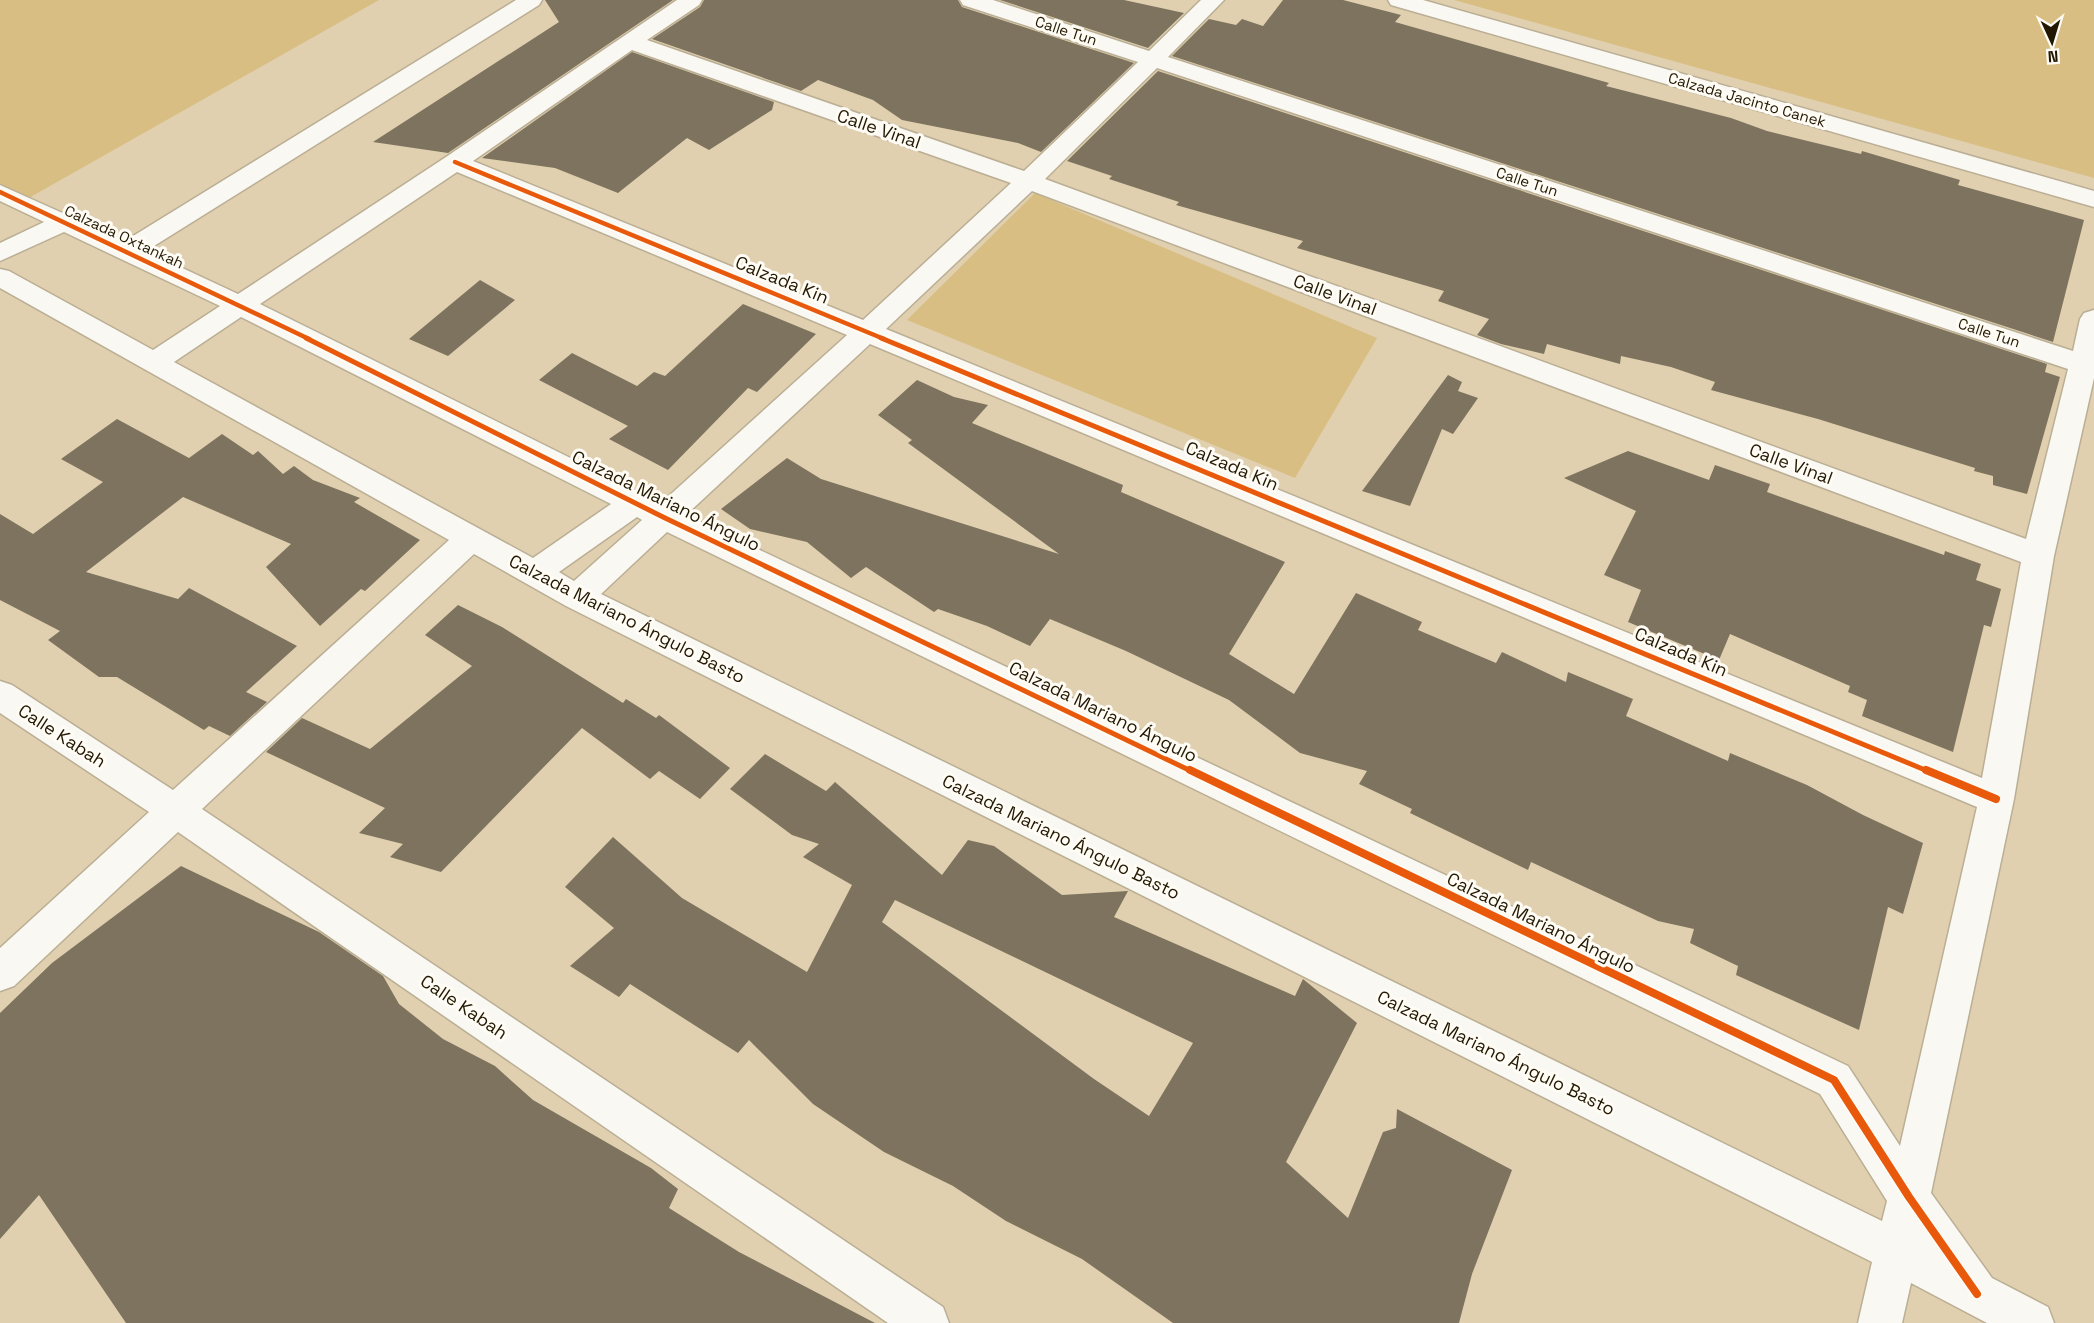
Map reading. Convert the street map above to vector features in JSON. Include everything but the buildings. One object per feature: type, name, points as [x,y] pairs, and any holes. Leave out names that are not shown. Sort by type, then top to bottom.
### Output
[{"type":"street","points":[[127,251],[531,0]]},
{"type":"street","points":[[0,277],[154,362],[238,304],[455,162],[691,0]]},
{"type":"street","name":"Calle Tun","points":[[971,0],[2084,364]]},
{"type":"street","points":[[534,573],[649,510],[868,331],[1028,181],[1213,0]]},
{"type":"street","name":"Calzada Jacinto Canek","points":[[1399,0],[2094,200]]},
{"type":"street","name":"Calle Vinal","points":[[630,42],[1028,181],[2038,556]]},
{"type":"street","name":"Calzada Kin","points":[[455,162],[1996,799]]},
{"type":"street","name":"Calzada Oxtankah","points":[[0,192],[238,304]]},
{"type":"street","points":[[0,253],[64,222]]},
{"type":"street","name":"Calzada Mariano Ángulo","points":[[238,304],[649,510],[1834,1080],[1909,1197]]},
{"type":"street","points":[[1880,1323],[1926,1125],[1996,799],[2038,556],[2094,319]]},
{"type":"street","name":"Calzada Mariano Ángulo Basto","points":[[154,362],[577,597],[1896,1251],[2032,1323]]},
{"type":"street","points":[[577,597],[649,510]]},
{"type":"street","points":[[0,973],[471,538]]},
{"type":"street","name":"Calle Kabah","points":[[0,695],[176,811],[927,1323]]},
{"type":"street","name":"Calzada Mariano Ángulo Basto","points":[[1909,1197],[1977,1294]]},
{"type":"shaded area","points":[[0,0],[379,0],[27,199],[0,184]]},
{"type":"shaded area","points":[[1454,0],[2094,0],[2094,178]]},
{"type":"shaded area","points":[[1035,193],[1377,338],[1295,478],[907,320]]},
{"type":"cycle path","points":[[455,162],[1996,799]]},
{"type":"cycle path","points":[[0,192],[238,304],[663,517],[1834,1080],[1909,1197],[1977,1294]]}]
